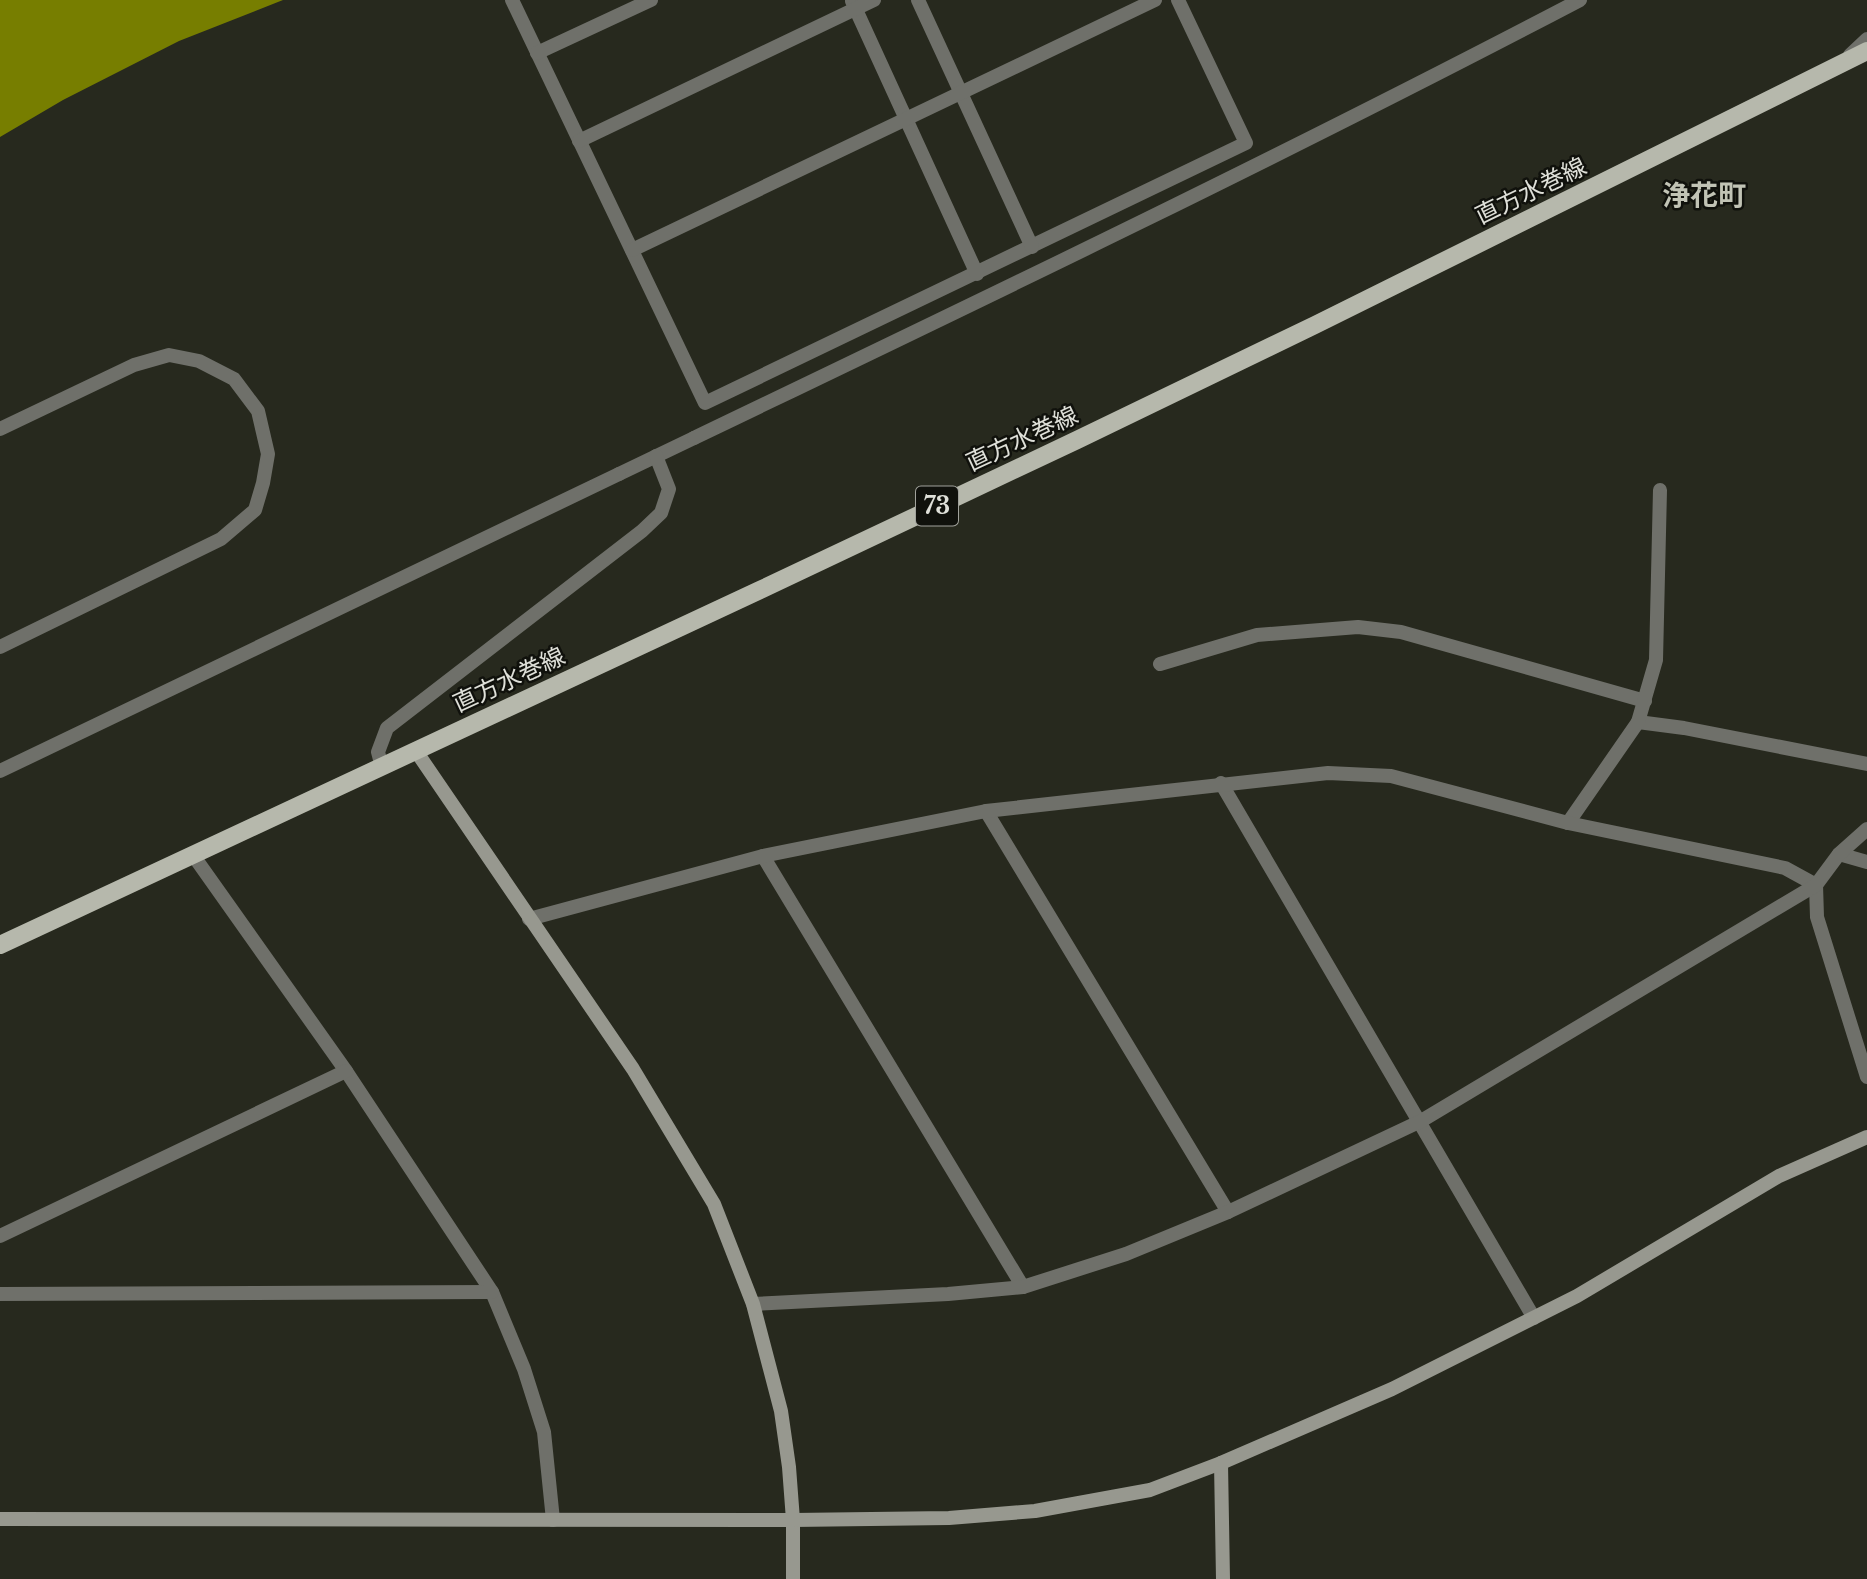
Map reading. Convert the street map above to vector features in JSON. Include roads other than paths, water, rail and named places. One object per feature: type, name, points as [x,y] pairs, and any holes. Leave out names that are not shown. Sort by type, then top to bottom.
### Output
[{"type":"main road","name":"直方水巻線","points":[[0,945],[1090,434],[1867,51]]},
{"type":"street","points":[[512,0],[705,403],[977,274],[1245,142],[1178,0]]},
{"type":"street","points":[[537,53],[651,0]]},
{"type":"street","points":[[579,141],[854,4],[874,0]]},
{"type":"street","points":[[918,0],[1032,247]]},
{"type":"street","points":[[632,250],[1155,0]]},
{"type":"street","points":[[0,771],[1075,256],[1384,103],[1580,0]]},
{"type":"street","points":[[854,4],[977,274]]},
{"type":"street","points":[[1841,64],[1867,39]]},
{"type":"street","points":[[0,429],[134,365],[169,355],[199,361],[234,379],[258,411],[268,454],[255,510],[221,540],[0,647]]},
{"type":"street","points":[[382,767],[378,752],[387,728],[632,539],[661,513],[669,489],[656,456]]},
{"type":"street","points":[[1568,823],[1638,722],[1645,701],[1656,660],[1660,490]]},
{"type":"street","points":[[1160,664],[1257,635],[1357,627],[1401,632],[1645,701]]},
{"type":"street","points":[[1638,722],[1684,728],[1867,764]]},
{"type":"street","points":[[416,751],[633,1069],[714,1204],[753,1304],[780,1411],[789,1467],[793,1520],[793,1579]]},
{"type":"street","points":[[529,919],[763,856],[986,811],[1328,773],[1391,776],[1568,823],[1785,868],[1816,885]]},
{"type":"street","points":[[1222,783],[1534,1318]]},
{"type":"street","points":[[986,811],[1228,1212]]},
{"type":"street","points":[[753,1304],[948,1294],[1023,1287],[1126,1254],[1228,1212],[1421,1121],[1816,885],[1839,854],[1867,829]]},
{"type":"street","points":[[1839,854],[1867,862]]},
{"type":"street","points":[[192,855],[346,1071],[492,1292],[524,1368],[544,1432],[553,1520]]},
{"type":"street","points":[[763,856],[1023,1287]]},
{"type":"street","points":[[1816,885],[1817,917],[1867,1077]]},
{"type":"street","points":[[0,1236],[346,1071]]},
{"type":"street","points":[[0,1519],[949,1518],[1035,1511],[1150,1490],[1222,1463],[1392,1389],[1577,1296],[1779,1176],[1867,1137]]},
{"type":"street","points":[[0,1294],[492,1292]]},
{"type":"street","points":[[1222,1463],[1223,1579]]},
{"type":"district","name":"浄花町","points":[[1704,195]]}]
